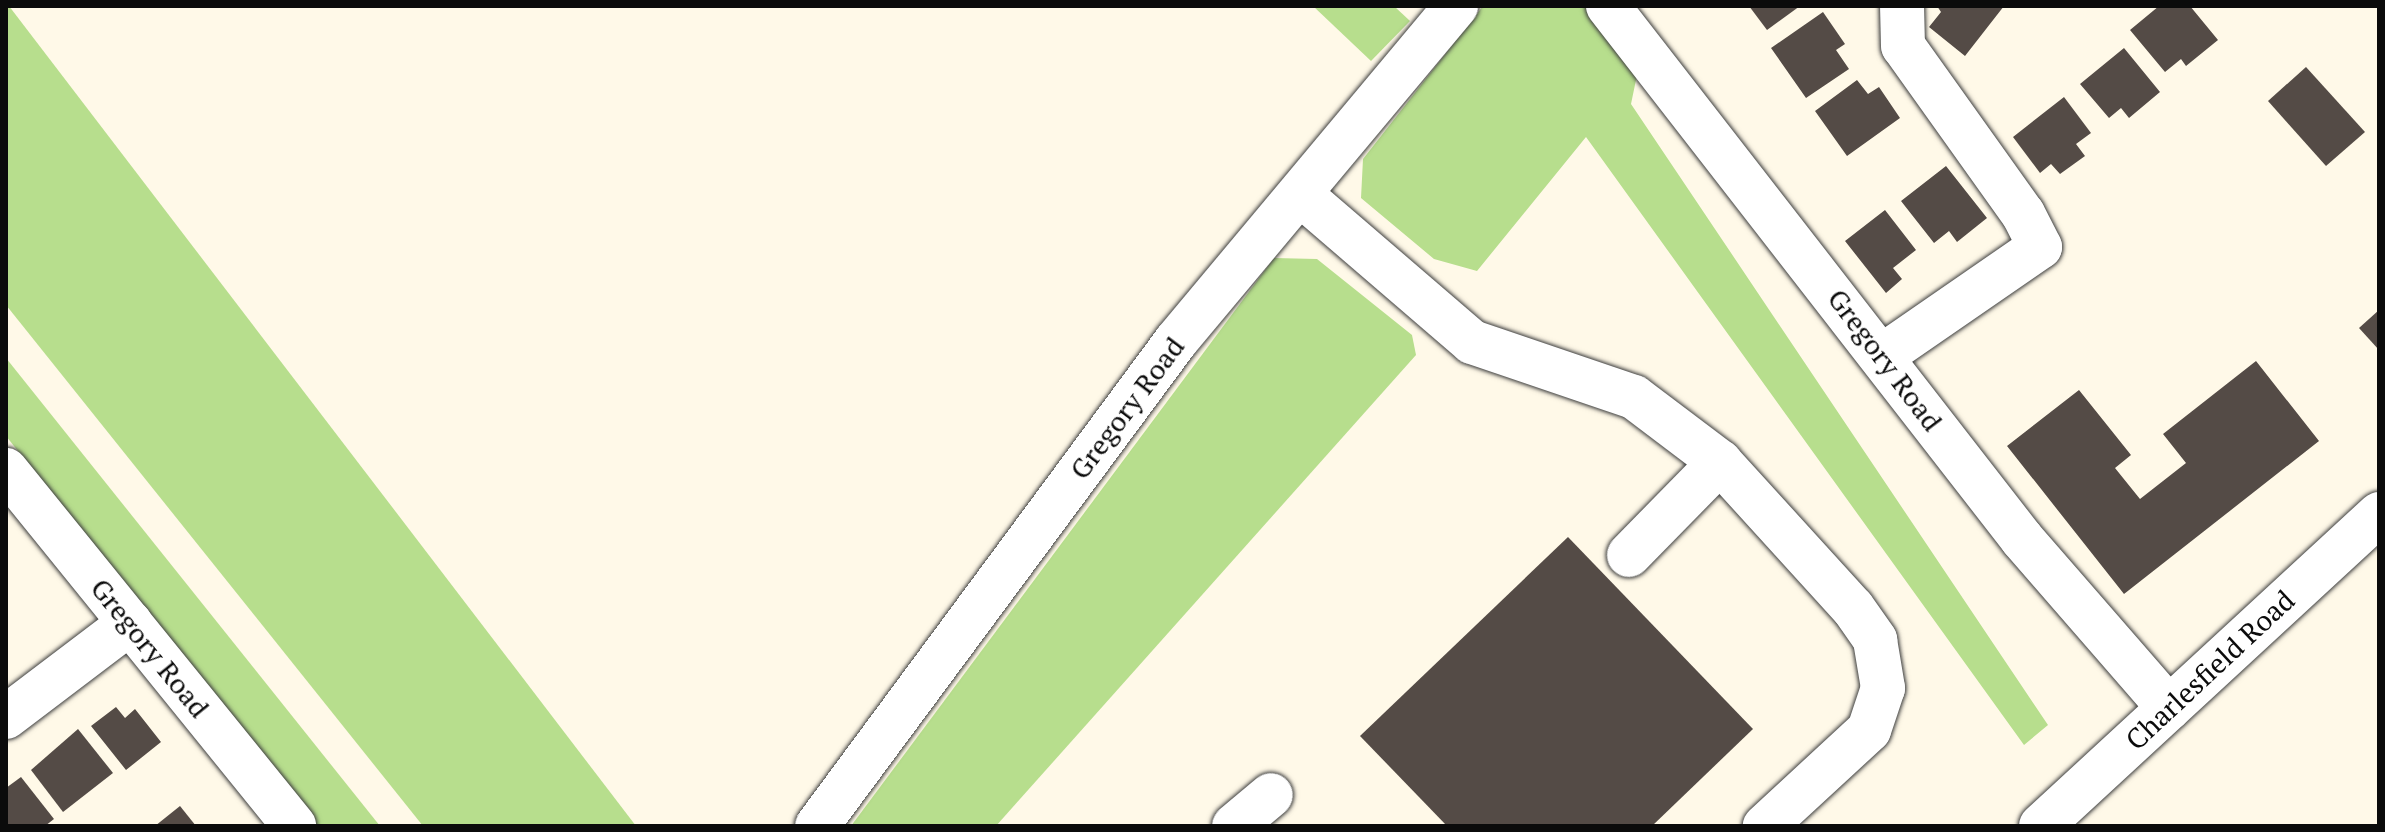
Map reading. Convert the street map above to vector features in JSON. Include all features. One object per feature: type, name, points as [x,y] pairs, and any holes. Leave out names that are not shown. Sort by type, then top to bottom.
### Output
[{"type":"street","name":"Gregory Road","points":[[817,826],[1176,341],[1456,6]]},
{"type":"street","name":"Gregory Road","points":[[1608,6],[2022,539],[2169,708]]},
{"type":"street","points":[[1882,356],[2040,247],[2023,214],[1903,46],[1902,6]]},
{"type":"street","points":[[1300,194],[1472,342],[1634,397],[1720,462],[1853,608],[1875,640],[1883,688],[1869,730],[1765,826]]},
{"type":"street","points":[[1629,555],[1720,462]]},
{"type":"street","name":"Gregory Road","points":[[6,470],[294,826]]},
{"type":"street","name":"Charlesfield Road","points":[[2041,826],[2379,514]]},
{"type":"street","points":[[6,717],[130,623]]},
{"type":"street","points":[[1234,826],[1271,795]]},
{"type":"green space","points":[[6,6],[636,826],[423,826],[6,305]]},
{"type":"green space","points":[[1313,6],[1394,6],[1410,21],[1371,61]]},
{"type":"green space","points":[[1483,6],[1608,6],[1642,51],[1631,104],[2048,725],[2024,745],[1586,137],[1477,271],[1434,259],[1361,198],[1363,159]]},
{"type":"green space","points":[[1274,258],[1317,259],[1412,335],[1416,355],[996,826],[851,826]]},
{"type":"green space","points":[[6,358],[380,826],[316,826],[6,436]]},
{"type":"building","points":[[1749,6],[1800,6],[1767,30]]},
{"type":"building","points":[[1937,6],[2004,6],[1965,56],[1929,27],[1941,12]]},
{"type":"building","points":[[2159,6],[2190,6],[2218,40],[2186,66],[2181,59],[2165,72],[2130,30]]},
{"type":"building","points":[[1823,12],[1845,44],[1836,50],[1849,69],[1806,98],[1771,48]]},
{"type":"building","points":[[2124,48],[2160,92],[2129,118],[2121,108],[2109,118],[2080,84]]},
{"type":"building","points":[[2306,67],[2365,132],[2326,166],[2268,101]]},
{"type":"building","points":[[1857,80],[1868,94],[1879,87],[1900,118],[1847,156],[1815,111]]},
{"type":"building","points":[[2064,97],[2091,133],[2076,144],[2085,156],[2060,174],[2051,164],[2040,173],[2013,137]]},
{"type":"building","points":[[1946,166],[1987,218],[1957,242],[1949,231],[1934,243],[1901,201]]},
{"type":"building","points":[[1885,210],[1916,250],[1893,268],[1902,279],[1886,293],[1845,241]]},
{"type":"building","points":[[2379,310],[2379,350],[2359,328]]},
{"type":"building","points":[[2256,361],[2319,441],[2124,594],[2007,446],[2079,390],[2131,455],[2115,468],[2140,499],[2186,463],[2163,434]]},
{"type":"building","points":[[1568,537],[1753,729],[1652,826],[1447,826],[1360,736]]},
{"type":"building","points":[[116,707],[125,718],[135,709],[161,742],[126,770],[91,726]]},
{"type":"building","points":[[78,729],[113,773],[63,812],[31,770]]},
{"type":"building","points":[[21,777],[54,819],[45,826],[6,826],[6,788]]},
{"type":"building","points":[[180,806],[196,826],[155,826]]}]
